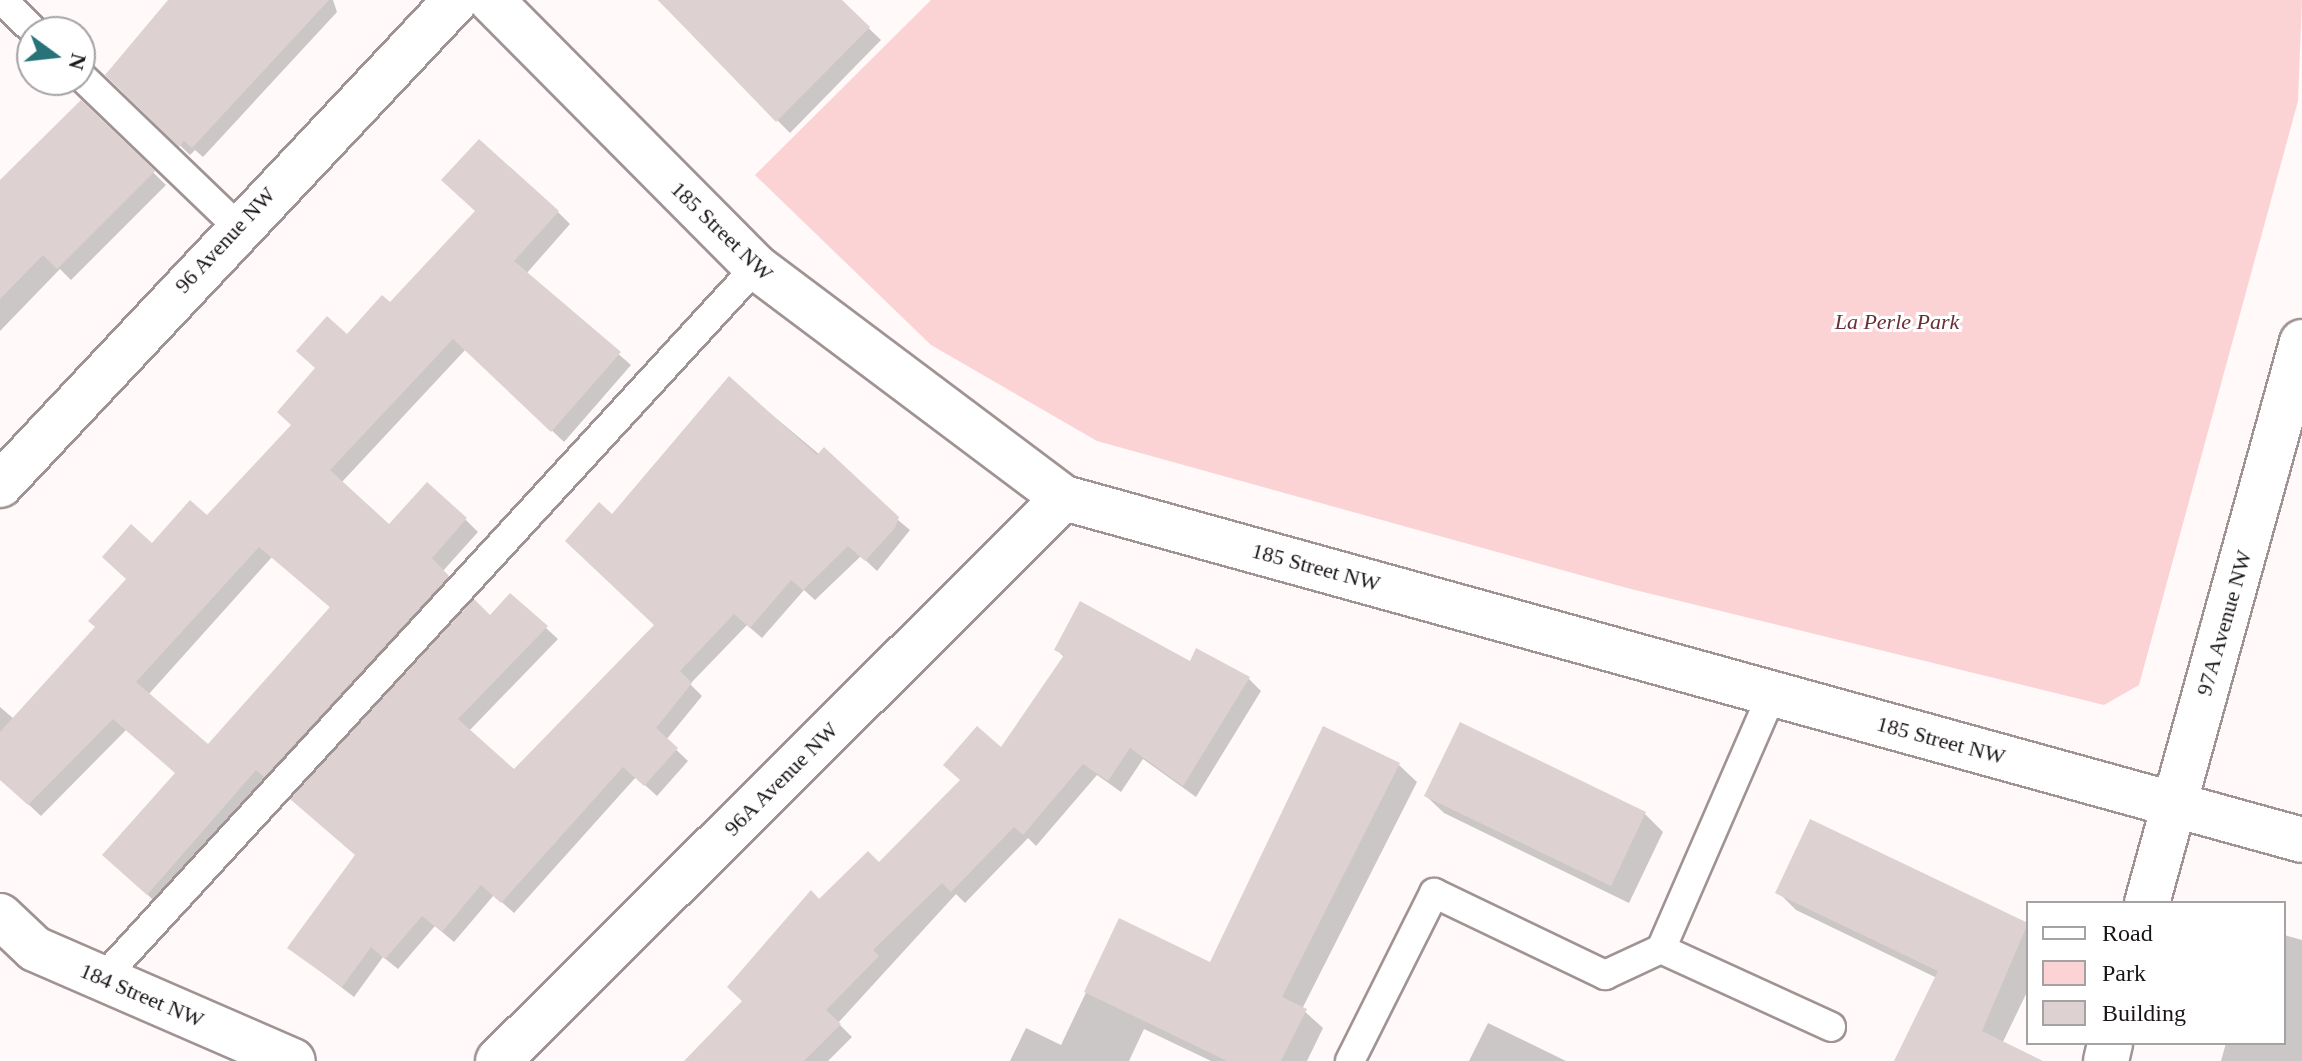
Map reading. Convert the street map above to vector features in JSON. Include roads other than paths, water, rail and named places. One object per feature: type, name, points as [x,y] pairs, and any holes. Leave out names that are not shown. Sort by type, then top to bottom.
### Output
[{"type":"street","name":"96 Avenue NW","points":[[0,485],[237,226],[456,0]]},
{"type":"street","name":"185 Street NW","points":[[491,0],[756,267],[1064,498],[2302,840]]},
{"type":"street","name":"97A Avenue NW","points":[[2148,901],[2302,342]]},
{"type":"street","name":"96A Avenue NW","points":[[498,1061],[1064,498]]},
{"type":"street","name":"184 Street NW","points":[[0,916],[35,949],[293,1061]]},
{"type":"lane","points":[[2,0],[18,16]]},
{"type":"lane","points":[[96,90],[237,226]]},
{"type":"lane","points":[[103,978],[756,267]]},
{"type":"lane","points":[[1350,1061],[1434,893],[1605,975],[1661,949],[1772,694]]},
{"type":"lane","points":[[1661,949],[1831,1027]]},
{"type":"park label","name":"La Perle Park","points":[[1897,322]]}]
